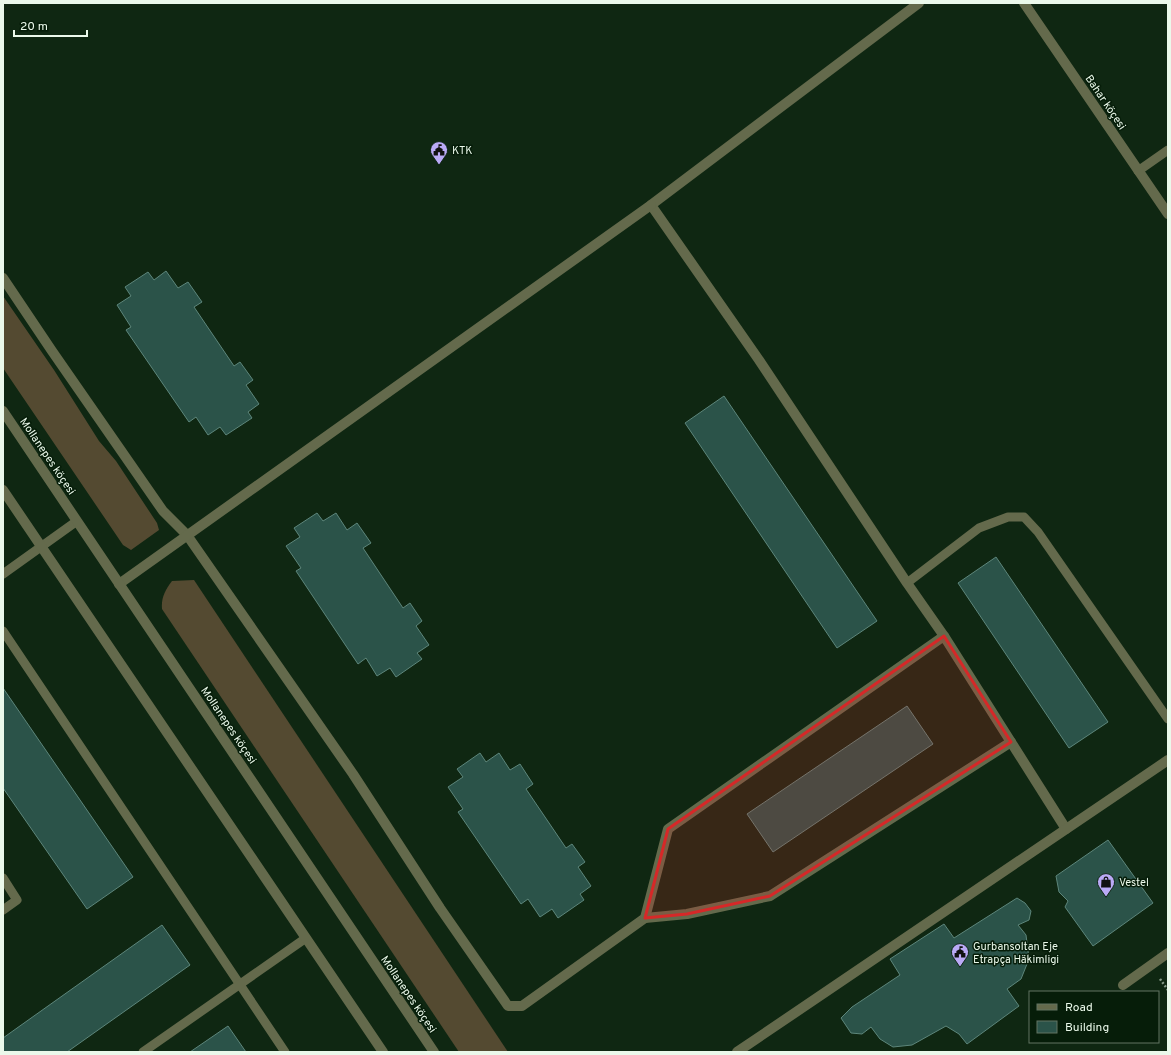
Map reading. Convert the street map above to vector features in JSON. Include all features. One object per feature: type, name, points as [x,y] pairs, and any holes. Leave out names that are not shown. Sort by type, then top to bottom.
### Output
[{"type":"street","points":[[119,584],[651,204],[919,3]]},
{"type":"street","name":"Bahar köçesi","points":[[1024,3],[1168,214]]},
{"type":"street","points":[[651,204],[759,360],[907,583],[944,636],[1066,829]]},
{"type":"street","points":[[3,278],[163,511],[187,535],[353,774],[440,908],[508,1006],[522,1006],[645,918],[687,914],[770,896],[1011,742]]},
{"type":"street","name":"Mollanepes köçesi","points":[[3,411],[434,1052]]},
{"type":"street","points":[[3,490],[383,1052]]},
{"type":"street","points":[[645,918],[668,829],[944,636]]},
{"type":"street","points":[[737,1052],[1168,760]]},
{"type":"street","points":[[1123,985],[1168,953]]},
{"type":"lane","points":[[1138,171],[1168,150]]},
{"type":"lane","points":[[907,583],[979,528],[1008,517],[1024,517],[1038,532],[1168,720]]},
{"type":"lane","points":[[3,574],[77,521]]},
{"type":"lane","points":[[3,631],[285,1052]]},
{"type":"lane","points":[[3,878],[17,900],[3,910]]},
{"type":"lane","points":[[143,1052],[306,938]]},
{"type":"highlighted area","points":[[944,636],[1011,742],[770,896],[687,914],[645,918],[668,829]]},
{"type":"shaded area","points":[[3,296],[54,370],[99,441],[116,461],[157,523],[159,530],[131,550],[123,545],[3,368]]},
{"type":"shaded area","points":[[194,580],[508,1052],[459,1052],[162,609],[164,594],[172,581]]},
{"type":"building","points":[[166,271],[178,288],[188,282],[202,302],[194,307],[234,366],[240,362],[253,380],[246,385],[259,404],[248,412],[252,418],[226,435],[220,427],[208,435],[196,417],[189,422],[126,330],[131,327],[117,305],[131,296],[125,287],[148,272],[154,280]]},
{"type":"building","points":[[724,396],[877,621],[837,648],[685,423]]},
{"type":"building","points":[[317,513],[323,521],[336,513],[347,530],[357,523],[371,543],[363,548],[403,608],[410,603],[422,621],[416,626],[429,645],[417,653],[422,659],[396,677],[390,668],[377,676],[366,658],[358,664],[296,571],[301,568],[286,546],[300,537],[294,528]]},
{"type":"building","points":[[996,557],[1108,722],[1069,748],[958,583]]},
{"type":"building","points":[[3,688],[133,877],[87,909],[3,788]]},
{"type":"building","points":[[907,706],[933,744],[773,852],[747,814]]},
{"type":"building","points":[[480,753],[486,762],[499,753],[510,770],[520,764],[533,784],[526,789],[566,848],[572,844],[585,862],[578,867],[591,886],[580,894],[584,900],[558,918],[552,909],[540,917],[528,899],[521,904],[458,812],[463,809],[448,787],[463,777],[457,769]]},
{"type":"building","name":"Vestel","points":[[1108,840],[1153,903],[1093,946],[1065,907],[1068,901],[1059,892],[1056,876]]},
{"type":"building","name":"Gurbansoltan Eje Etrapça Häkimligi","points":[[1017,898],[1025,903],[1031,911],[1029,920],[1018,925],[1026,935],[1029,959],[1021,979],[1007,989],[1019,1006],[967,1044],[959,1034],[946,1026],[912,1045],[893,1047],[880,1039],[871,1027],[862,1034],[851,1033],[841,1018],[852,1007],[900,975],[890,959],[944,924],[954,938]]},
{"type":"building","points":[[162,925],[190,965],[67,1052],[3,1052],[3,1038]]},
{"type":"building","points":[[228,1026],[246,1052],[190,1052]]},
{"type":"place","name":"KTK","points":[[439,165]]},
{"type":"place","name":"Vestel","points":[[1106,897]]},
{"type":"place","name":"Gurbansoltan Eje Etrapça Häkimligi","points":[[960,967]]}]
